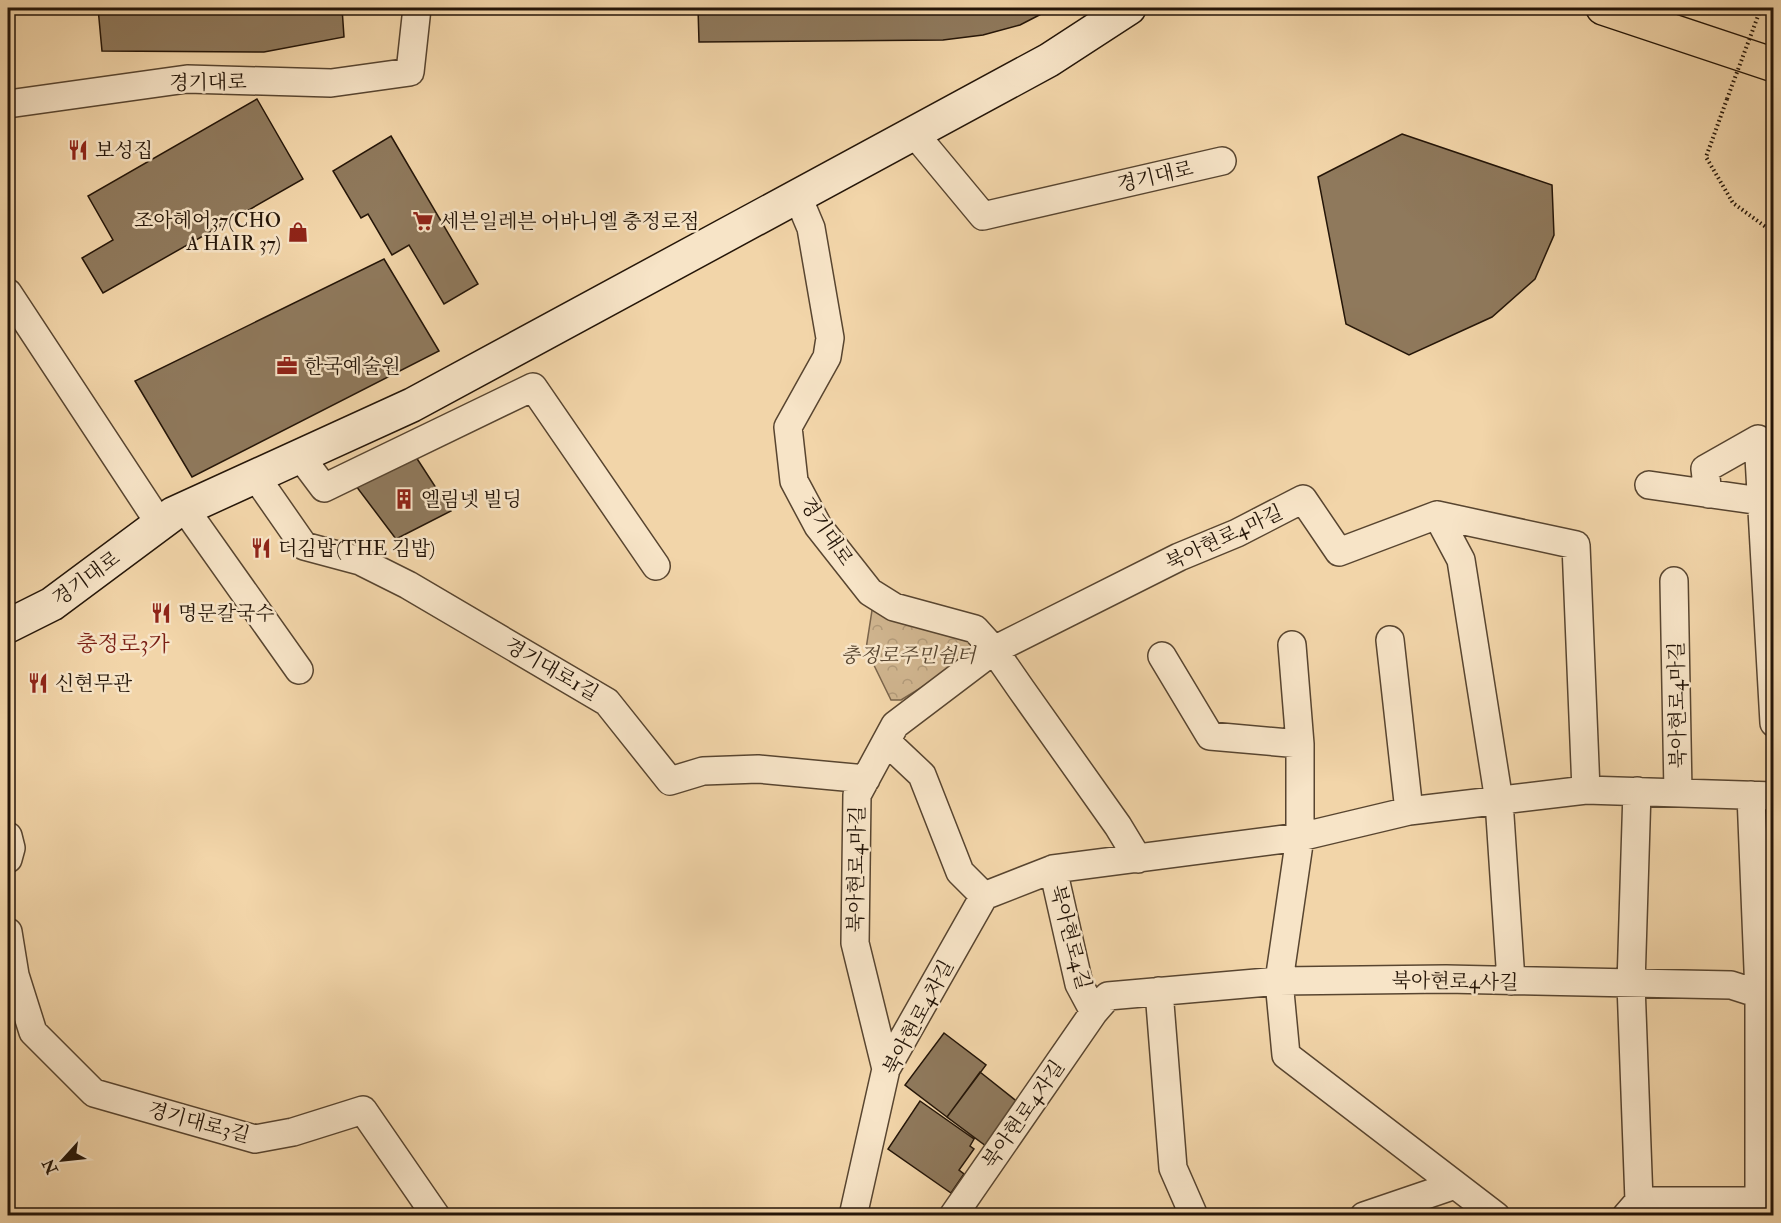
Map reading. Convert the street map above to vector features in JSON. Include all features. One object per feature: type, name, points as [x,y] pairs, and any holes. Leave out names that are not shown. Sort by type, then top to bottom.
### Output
[{"type":"main road","name":"경기대로","points":[[8,626],[52,604],[173,516],[412,405],[1049,60],[1129,8]]},
{"type":"main road","points":[[1603,8],[1773,65]]},
{"type":"street","name":"경기대로","points":[[8,104],[187,79],[331,83],[410,72],[417,8]]},
{"type":"street","name":"경기대로","points":[[914,133],[983,216],[1222,160]]},
{"type":"street","name":"경기대로","points":[[798,197],[811,228],[830,338],[827,357],[788,427],[794,481],[818,526],[870,592],[894,607],[975,629],[994,650]]},
{"type":"street","points":[[8,293],[173,516],[299,670]]},
{"type":"street","points":[[300,456],[324,488],[532,387],[656,566]]},
{"type":"street","points":[[1708,494],[1705,469],[1758,439],[1761,501],[1769,568],[1773,723]]},
{"type":"street","name":"경기대로1길","points":[[256,477],[304,546],[360,561],[408,585],[607,702],[670,781],[703,771],[758,769],[866,779]]},
{"type":"street","points":[[1649,485],[1761,501]]},
{"type":"street","name":"북아현로4마길","points":[[886,1069],[855,943],[858,795],[896,725],[994,650],[1179,557],[1237,533],[1303,499],[1340,552],[1437,515]]},
{"type":"street","points":[[1437,515],[1576,545],[1586,790]]},
{"type":"street","points":[[1437,515],[1461,560],[1499,801],[1511,981]]},
{"type":"street","name":"북아현로4마길","points":[[1674,581],[1678,792]]},
{"type":"street","points":[[1390,640],[1409,811]]},
{"type":"street","points":[[1293,645],[1300,744],[1300,837],[1279,981],[1286,1055],[1496,1215]]},
{"type":"street","points":[[994,650],[1118,826],[1138,859]]},
{"type":"street","points":[[1162,656],[1210,736],[1300,744]]},
{"type":"street","points":[[886,742],[922,775],[960,872],[984,896]]},
{"type":"street","name":"북아현로4마길","points":[[1053,869],[1300,837],[1409,811],[1586,790],[1762,796],[1766,994]]},
{"type":"street","points":[[1637,790],[1631,984],[1633,1208],[1764,1206],[1766,994]]},
{"type":"street","points":[[8,836],[11,848],[8,859]]},
{"type":"street","name":"북아현로4길","points":[[984,896],[1053,869],[1079,984],[1094,1012],[1108,996],[1279,981]]},
{"type":"street","name":"북아현로4차길","points":[[853,1215],[886,1069],[984,896]]},
{"type":"street","name":"경기대로3길","points":[[8,933],[15,975],[33,1032],[94,1093],[255,1139],[293,1132],[363,1110],[436,1215]]},
{"type":"street","name":"북아현로4사길","points":[[1279,981],[1511,981],[1731,985],[1766,994]]},
{"type":"street","points":[[1159,991],[1173,1168],[1194,1215]]},
{"type":"street","name":"북아현로4자길","points":[[953,1215],[1094,1012]]},
{"type":"street","points":[[1364,1215],[1455,1185]]},
{"type":"path","points":[[1761,8],[1706,157],[1733,203],[1773,233]]},
{"type":"green space","name":"충정로주민쉼터","points":[[873,604],[962,634],[981,651],[901,700],[891,700],[866,649]]},
{"type":"building","points":[[98,8],[342,8],[344,37],[264,52],[102,51]]},
{"type":"building","points":[[698,8],[1053,8],[1020,25],[983,35],[943,40],[699,42]]},
{"type":"building","points":[[257,99],[303,179],[103,293],[82,258],[113,240],[88,196]]},
{"type":"building","points":[[1402,134],[1552,185],[1554,235],[1535,279],[1492,317],[1409,355],[1346,324],[1318,177]]},
{"type":"building","points":[[391,136],[478,284],[444,304],[409,245],[392,255],[368,214],[361,218],[333,171]]},
{"type":"building","name":"한국예술원","points":[[384,259],[439,351],[192,477],[135,381]]},
{"type":"building","name":"엘림넷 빌딩","points":[[414,454],[451,511],[396,539],[356,486]]},
{"type":"building","points":[[944,1033],[986,1065],[947,1117],[905,1085]]},
{"type":"building","points":[[980,1072],[1024,1107],[990,1149],[947,1117]]},
{"type":"building","points":[[920,1101],[974,1139],[970,1146],[974,1149],[959,1170],[964,1174],[951,1193],[888,1149]]},
{"type":"place","name":"보성집","points":[[78,150]]},
{"type":"place","name":"세븐일레븐 어바니엘 충정로점","points":[[423,221]]},
{"type":"place","name":"조아헤어37(CHO A HAIR 37)","points":[[298,232]]},
{"type":"place","name":"한국예술원","points":[[287,366]]},
{"type":"place","name":"엘림넷 빌딩","points":[[404,499]]},
{"type":"place","name":"더김밥(THE 김밥)","points":[[261,548]]},
{"type":"place","name":"명문칼국수","points":[[161,613]]},
{"type":"place","name":"신현무관","points":[[38,683]]},
{"type":"district","name":"충정로3가","points":[[123,643]]}]
